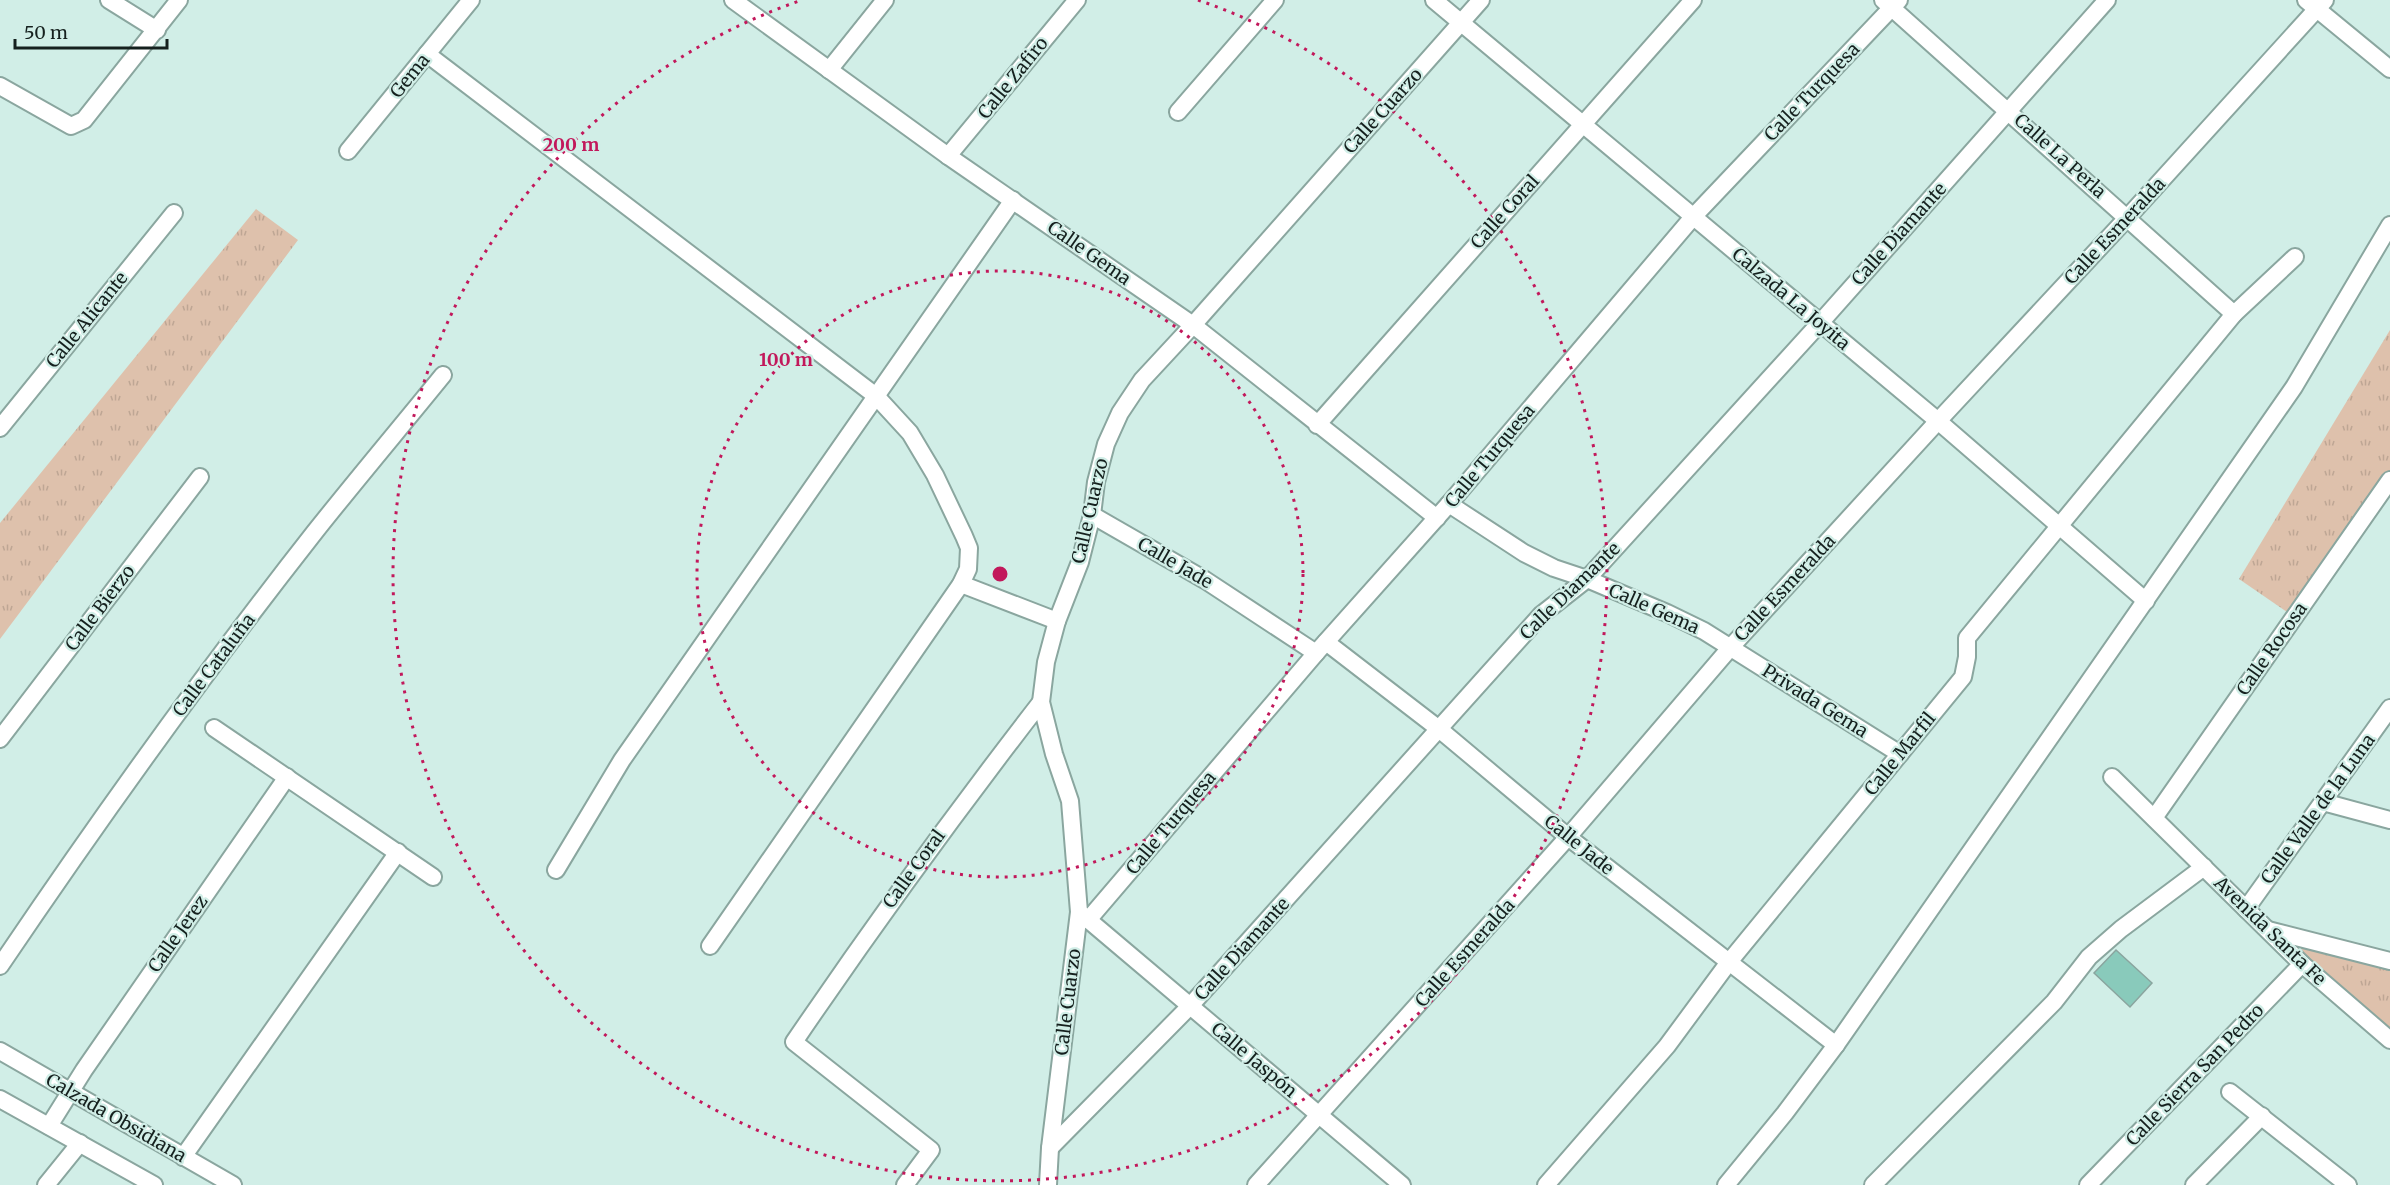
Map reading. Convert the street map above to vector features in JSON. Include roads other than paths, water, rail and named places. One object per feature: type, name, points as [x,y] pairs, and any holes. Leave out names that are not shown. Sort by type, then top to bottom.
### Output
[{"type":"street","points":[[109,0],[157,30]]},
{"type":"street","points":[[0,86],[71,126],[79,124],[179,0]]},
{"type":"street","name":"Gema","points":[[348,151],[471,0]]},
{"type":"street","name":"Calle Gema","points":[[733,0],[948,156],[1193,325],[1437,518]]},
{"type":"street","points":[[829,70],[885,0]]},
{"type":"street","name":"Calle Zafiro","points":[[948,156],[1077,0]]},
{"type":"street","points":[[1178,112],[1275,0]]},
{"type":"street","name":"Calzada La Joyita","points":[[1434,0],[1938,421],[2146,601]]},
{"type":"street","name":"Calle Cuarzo","points":[[1048,1185],[1050,1148],[1083,916],[1070,801],[1054,754],[1041,702],[1046,662],[1057,621],[1080,562],[1106,444],[1120,413],[1142,380],[1481,0]]},
{"type":"street","name":"Calle Coral","points":[[1317,424],[1693,0]]},
{"type":"street","name":"Calle Diamante","points":[[1050,1148],[1190,1006],[1541,615],[1587,579],[1820,323],[2107,0]]},
{"type":"street","name":"Calle La Perla","points":[[1892,3],[2234,314]]},
{"type":"street","name":"Calle Turquesa","points":[[1083,916],[1437,518],[1693,217],[1892,3]]},
{"type":"street","points":[[2316,3],[2390,69]]},
{"type":"street","name":"Calle Esmeralda","points":[[1256,1185],[1568,837],[1730,648],[2128,217],[2316,3]]},
{"type":"street","points":[[427,54],[876,396],[910,433],[935,475],[969,548],[968,569],[961,584],[710,946]]},
{"type":"street","points":[[556,870],[621,760],[1013,200]]},
{"type":"street","name":"Calle Alicante","points":[[0,428],[174,213]]},
{"type":"street","points":[[1727,1185],[1836,1045],[2294,387],[2390,225]]},
{"type":"street","name":"Calle Marfil","points":[[1546,1185],[1667,1046],[1729,962],[1963,677],[1967,657],[1967,638],[2234,314],[2295,257]]},
{"type":"street","name":"Calle Cataluña","points":[[0,966],[72,859],[191,694],[314,533],[443,375]]},
{"type":"street","name":"Calle Bierzo","points":[[0,739],[200,477]]},
{"type":"street","name":"Calle Rocosa","points":[[2154,818],[2390,480]]},
{"type":"street","name":"Calle Gema","points":[[1449,504],[1524,553],[1554,568],[1587,579],[1667,613],[1730,648]]},
{"type":"street","name":"Calle Jade","points":[[1092,515],[1321,647],[1439,729],[1568,837],[1836,1045]]},
{"type":"street","points":[[961,584],[1057,621]]},
{"type":"street","name":"Privada Gema","points":[[1730,648],[1900,754]]},
{"type":"street","name":"Calle Coral","points":[[905,1185],[931,1150],[794,1042],[928,850],[1041,702]]},
{"type":"street","name":"Calle Valle de la Luna","points":[[2246,909],[2390,708]]},
{"type":"street","points":[[214,728],[433,877]]},
{"type":"street","name":"Calle Jerez","points":[[49,1126],[70,1092],[287,777]]},
{"type":"street","name":"Avenida Santa Fe","points":[[2112,777],[2302,964],[2390,1040]]},
{"type":"street","points":[[2323,802],[2390,820]]},
{"type":"street","points":[[183,1157],[398,852]]},
{"type":"street","points":[[1873,1185],[2054,1002],[2089,957],[2121,929],[2204,867]]},
{"type":"street","name":"Calle Jaspón","points":[[1083,916],[1402,1185]]},
{"type":"street","points":[[2267,930],[2390,961]]},
{"type":"street","name":"Calle Sierra San Pedro","points":[[2088,1185],[2302,964]]},
{"type":"street","name":"Calzada Obsidiana","points":[[0,1051],[233,1185]]},
{"type":"street","points":[[2230,1092],[2348,1185]]},
{"type":"street","points":[[0,1099],[154,1185]]},
{"type":"street","points":[[2194,1185],[2262,1116]]},
{"type":"street","points":[[46,1185],[80,1143]]}]
